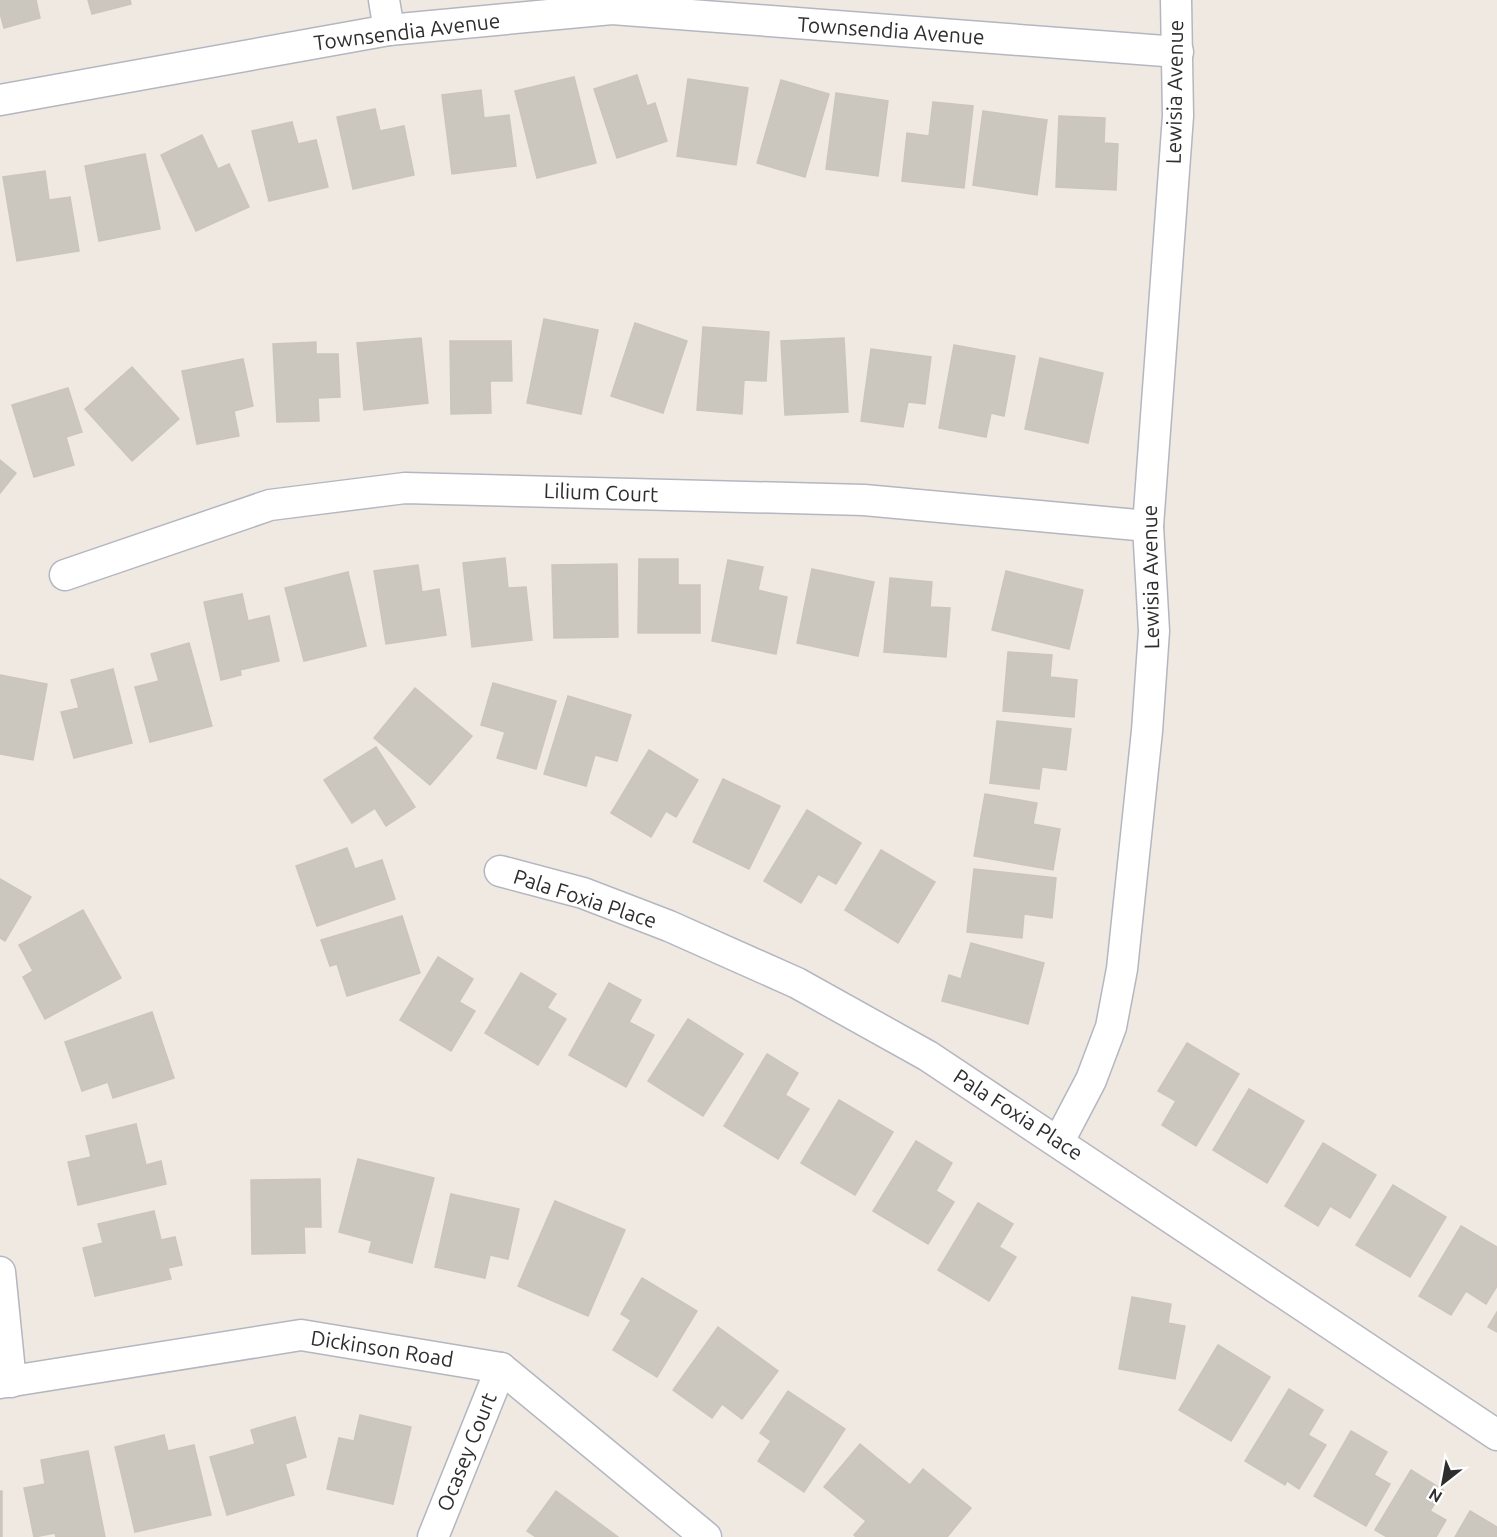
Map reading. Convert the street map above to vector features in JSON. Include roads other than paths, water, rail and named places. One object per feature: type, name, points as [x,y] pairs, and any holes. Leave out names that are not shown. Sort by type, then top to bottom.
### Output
[{"type":"street","points":[[384,0],[389,30]]},
{"type":"street","name":"Lewisia Avenue","points":[[1059,1141],[1091,1080],[1111,1027],[1122,969],[1147,731],[1154,631],[1148,526],[1178,116],[1176,0]]},
{"type":"street","name":"Townsendia Avenue","points":[[0,100],[389,30],[612,9],[1178,52]]},
{"type":"street","name":"Lilium Court","points":[[65,575],[270,505],[405,488],[864,500],[1148,526]]},
{"type":"street","name":"Pala Foxia Place","points":[[500,871],[583,893],[669,926],[797,983],[928,1056],[1059,1141],[1497,1435]]},
{"type":"street","points":[[0,1272],[5,1383]]},
{"type":"street","name":"Dickinson Road","points":[[5,1383],[301,1335],[501,1368]]},
{"type":"street","points":[[501,1368],[706,1537]]},
{"type":"street","name":"Ocasey Court","points":[[433,1537],[501,1368]]}]
